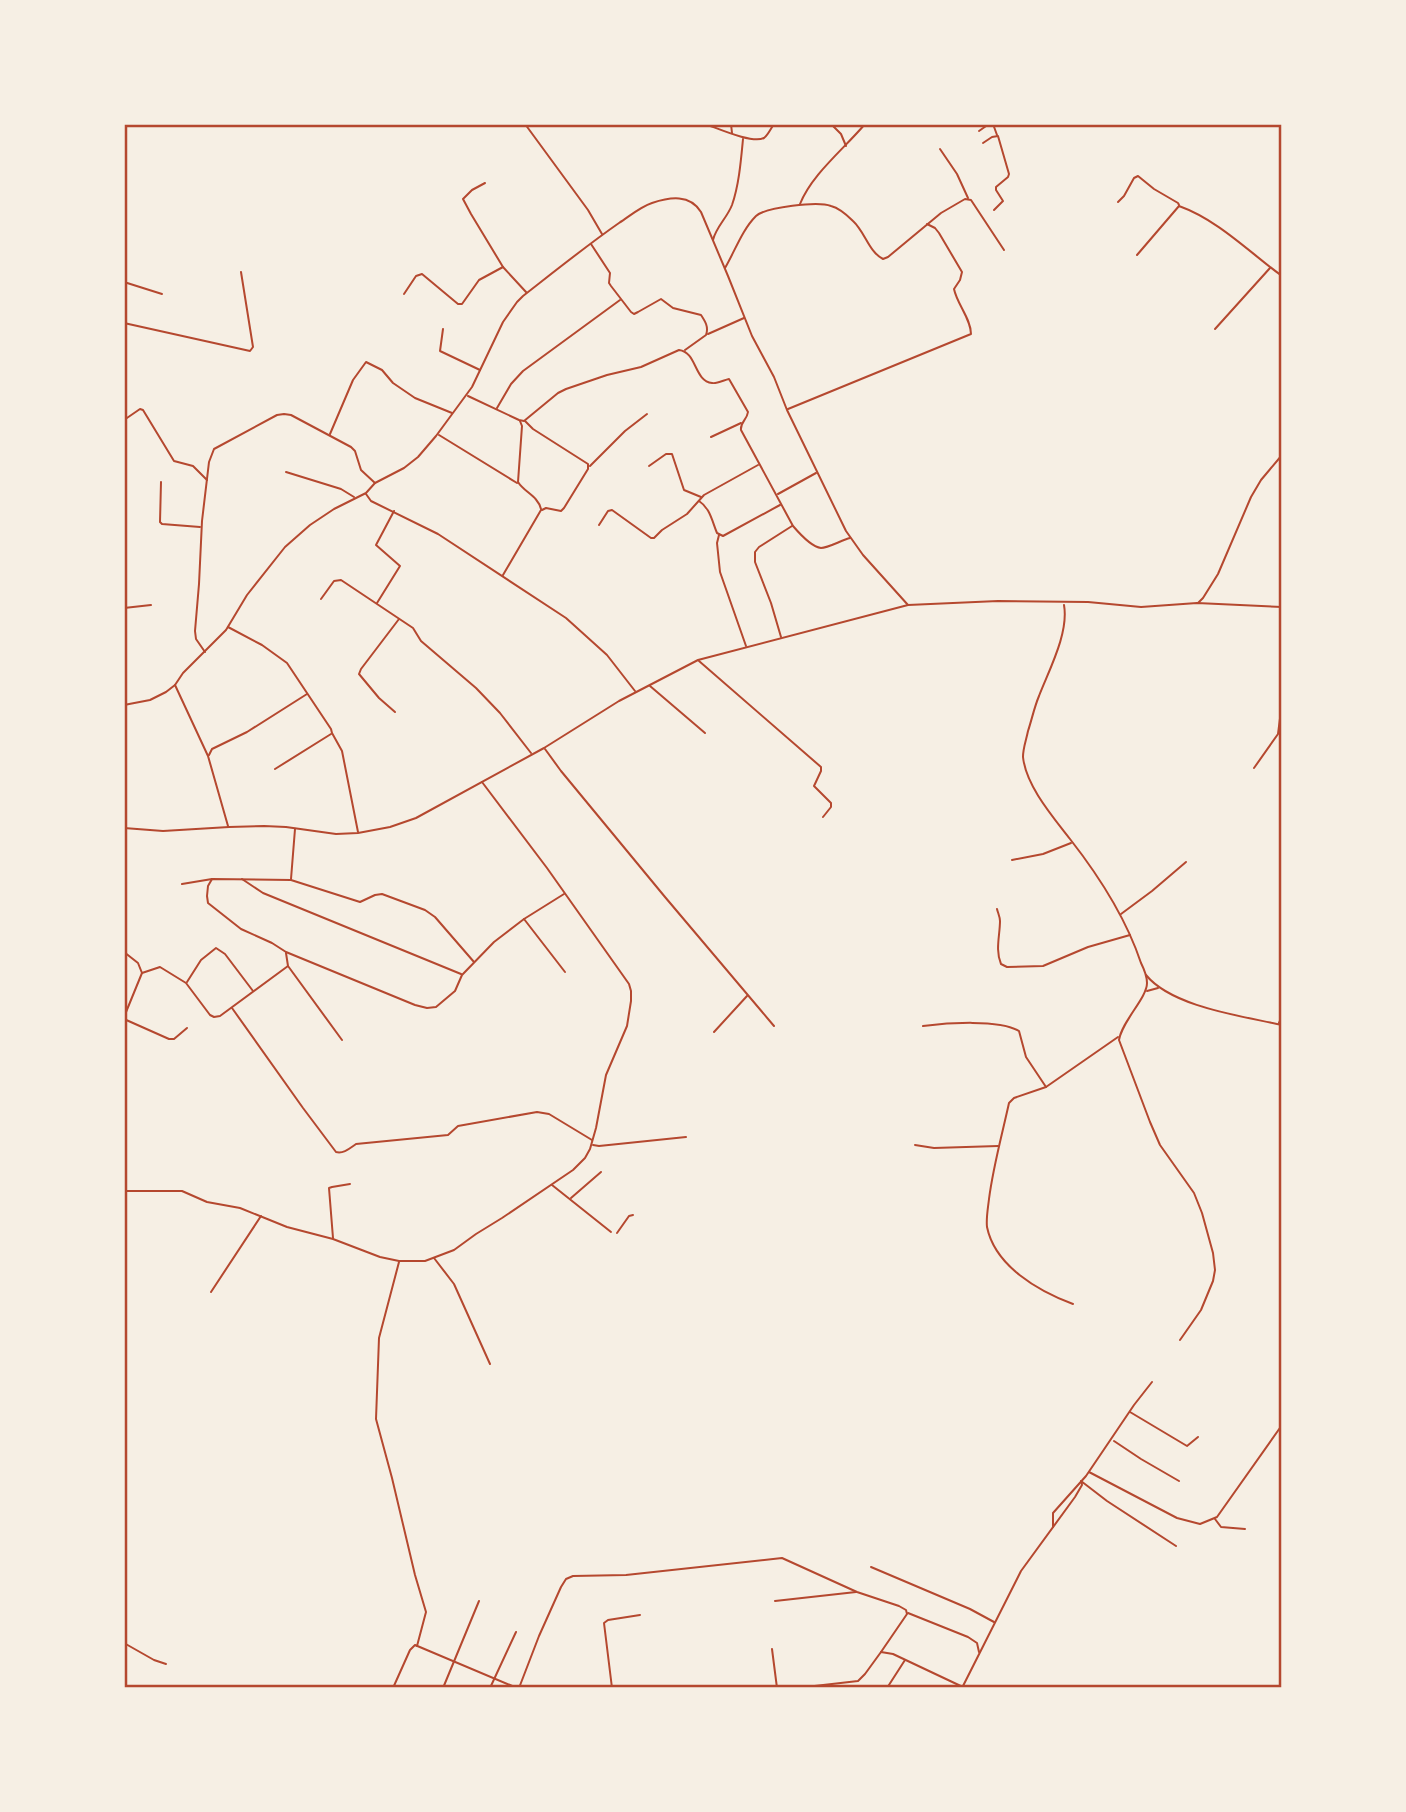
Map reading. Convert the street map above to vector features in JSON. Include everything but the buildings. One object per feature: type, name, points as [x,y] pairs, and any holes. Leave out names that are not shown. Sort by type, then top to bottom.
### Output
[{"type":"street","points":[[525,124],[603,234]]},
{"type":"street","points":[[705,124],[743,139],[764,138],[774,124]]},
{"type":"street","points":[[731,124],[733,134]]},
{"type":"street","points":[[831,124],[841,134],[846,147]]},
{"type":"street","points":[[800,206],[811,184],[865,124]]},
{"type":"street","points":[[979,131],[991,124],[998,136],[1009,174],[1009,177],[996,187],[1003,201],[994,210]]},
{"type":"street","points":[[984,143],[998,136]]},
{"type":"street","points":[[713,240],[735,194],[743,139]]},
{"type":"street","points":[[940,149],[957,174],[968,199],[1004,250]]},
{"type":"street","points":[[1118,202],[1138,176],[1154,189],[1178,202],[1179,206],[1245,246],[1282,276]]},
{"type":"street","points":[[485,183],[463,198],[503,267],[527,293]]},
{"type":"street","points":[[124,705],[150,700],[175,685],[183,673],[228,627],[247,595],[285,547],[322,517],[412,463],[467,395],[508,314],[517,302],[603,234],[649,204],[662,200],[681,198],[697,207],[752,336],[850,538],[908,605]]},
{"type":"street","points":[[725,269],[757,215],[767,211],[823,204],[832,206],[842,211],[859,227],[876,254],[883,259],[941,213],[968,199]]},
{"type":"street","points":[[1138,255],[1179,206]]},
{"type":"street","points":[[787,410],[972,333],[954,289],[962,272],[939,233],[927,224]]},
{"type":"street","points":[[590,244],[610,273],[609,283],[629,311],[634,314],[661,299],[673,308],[701,315],[706,323],[706,335]]},
{"type":"street","points":[[404,294],[416,276],[422,274],[458,304],[463,304],[479,281],[503,267]]},
{"type":"street","points":[[1215,329],[1271,267]]},
{"type":"street","points":[[124,323],[250,351],[253,347],[241,272]]},
{"type":"street","points":[[124,282],[162,294]]},
{"type":"street","points":[[497,409],[511,384],[523,372],[620,300]]},
{"type":"street","points":[[684,351],[706,335],[745,318]]},
{"type":"street","points":[[443,329],[440,351],[481,371]]},
{"type":"street","points":[[522,421],[566,389],[641,367],[680,350],[689,354],[705,380],[715,383],[726,379],[731,381],[748,412],[742,422],[711,437]]},
{"type":"street","points":[[330,434],[353,380],[366,362],[382,370],[391,382],[408,394],[453,414]]},
{"type":"street","points":[[467,395],[522,421],[586,461],[589,467]]},
{"type":"street","points":[[125,419],[137,410],[143,410],[174,461],[193,466],[207,480]]},
{"type":"street","points":[[438,434],[518,484],[548,508],[558,511],[572,498],[589,467],[625,431],[647,414]]},
{"type":"street","points":[[205,653],[196,639],[195,631],[201,527],[209,462],[214,449],[277,415],[291,415],[351,447],[355,451],[360,470],[375,483]]},
{"type":"street","points":[[518,484],[522,421]]},
{"type":"street","points":[[742,422],[741,430],[793,526],[814,546],[820,548],[850,538]]},
{"type":"street","points":[[522,426],[527,425]]},
{"type":"street","points":[[649,466],[666,454],[672,454],[684,490],[702,498]]},
{"type":"street","points":[[1197,603],[1218,574],[1251,497],[1282,455]]},
{"type":"street","points":[[600,525],[612,510],[652,539],[687,514],[702,498],[759,464]]},
{"type":"street","points":[[286,472],[341,489],[355,498]]},
{"type":"street","points":[[776,494],[817,473]]},
{"type":"street","points":[[161,482],[160,522],[201,527]]},
{"type":"street","points":[[366,493],[369,499],[438,534],[566,618],[592,640],[636,693]]},
{"type":"street","points":[[699,501],[708,510],[719,535],[719,567],[746,647]]},
{"type":"street","points":[[539,502],[542,510]]},
{"type":"street","points":[[719,535],[730,533],[781,505]]},
{"type":"street","points":[[502,575],[542,510],[548,508]]},
{"type":"street","points":[[377,604],[400,569],[397,562],[376,545],[394,511]]},
{"type":"street","points":[[781,638],[755,562],[755,552],[793,526]]},
{"type":"street","points":[[321,599],[337,579],[341,580],[413,628],[421,642],[476,688],[500,713],[531,754]]},
{"type":"street","points":[[124,828],[163,831],[264,826],[336,834],[390,827],[416,818],[544,748],[619,701],[698,660],[908,605],[987,601],[1111,603],[1141,607],[1197,603],[1282,607]]},
{"type":"street","points":[[1063,603],[1063,625],[1056,652],[1032,715],[1023,758],[1031,783],[1120,915],[1131,935],[1147,983],[1146,991],[1119,1036],[1046,1087],[1014,1098],[1009,1103],[992,1174],[987,1217],[997,1253],[1009,1266],[1048,1294],[1073,1304]]},
{"type":"street","points":[[124,608],[151,605]]},
{"type":"street","points":[[395,712],[359,674],[399,619]]},
{"type":"street","points":[[228,627],[285,661],[331,729],[342,751],[358,833]]},
{"type":"street","points":[[698,660],[821,767],[814,786],[831,803],[823,817]]},
{"type":"street","points":[[175,685],[208,756],[229,827]]},
{"type":"street","points":[[650,686],[705,733]]},
{"type":"street","points":[[205,749],[212,749],[247,732],[307,694]]},
{"type":"street","points":[[1254,768],[1278,734],[1282,703]]},
{"type":"street","points":[[275,769],[332,733]]},
{"type":"street","points":[[544,748],[775,1026]]},
{"type":"street","points":[[208,756],[212,749]]},
{"type":"street","points":[[124,1191],[182,1191],[207,1202],[240,1208],[287,1227],[380,1257],[399,1261],[425,1261],[458,1248],[573,1170],[585,1158],[592,1142],[606,1075],[627,1026],[631,991],[629,984],[565,893],[482,782]]},
{"type":"street","points":[[291,880],[295,828]]},
{"type":"street","points":[[1012,860],[1042,854],[1073,842]]},
{"type":"street","points":[[1120,915],[1186,862]]},
{"type":"street","points":[[241,878],[263,893],[462,975]]},
{"type":"street","points":[[182,884],[241,878],[291,880],[360,902],[382,894],[425,910],[435,917],[475,963]]},
{"type":"street","points":[[212,880],[206,896],[208,903],[241,929],[272,943],[286,953],[427,1008],[436,1007],[454,991],[462,975],[494,942],[565,893]]},
{"type":"street","points":[[998,909],[998,958],[1001,964],[1007,967],[1043,966],[1088,947],[1131,935]]},
{"type":"street","points":[[524,919],[565,972]]},
{"type":"street","points":[[186,983],[201,960],[216,948],[225,954],[253,992]]},
{"type":"street","points":[[124,952],[138,963],[142,973],[124,1018],[169,1039],[174,1039],[187,1028]]},
{"type":"street","points":[[286,953],[288,966],[342,1040]]},
{"type":"street","points":[[142,973],[160,967],[186,983],[214,1017],[232,1008],[288,966]]},
{"type":"street","points":[[1145,974],[1158,988],[1174,997],[1213,1009],[1280,1024],[1282,1016]]},
{"type":"street","points":[[1146,991],[1158,988]]},
{"type":"street","points":[[714,1032],[748,995]]},
{"type":"street","points":[[232,1008],[336,1152],[348,1150],[356,1144],[448,1135],[458,1126],[537,1112],[549,1114],[599,1146],[686,1137]]},
{"type":"street","points":[[923,1026],[967,1023],[1011,1026],[1018,1031],[1026,1057],[1046,1087]]},
{"type":"street","points":[[1119,1036],[1160,1145],[1194,1193],[1213,1253],[1213,1281],[1201,1310],[1180,1340]]},
{"type":"street","points":[[915,1145],[999,1146]]},
{"type":"street","points":[[570,1199],[601,1172]]},
{"type":"street","points":[[333,1240],[329,1188],[351,1184]]},
{"type":"street","points":[[551,1184],[611,1232]]},
{"type":"street","points":[[211,1292],[261,1215]]},
{"type":"street","points":[[617,1233],[629,1216],[633,1215]]},
{"type":"street","points":[[434,1258],[454,1284],[490,1364]]},
{"type":"street","points":[[399,1261],[379,1338],[376,1419],[426,1612],[417,1646]]},
{"type":"street","points":[[1053,1528],[1053,1513],[1089,1472],[1152,1382]]},
{"type":"street","points":[[1130,1412],[1187,1446],[1198,1437]]},
{"type":"street","points":[[1089,1472],[1177,1518],[1200,1524],[1217,1517],[1282,1426]]},
{"type":"street","points":[[1114,1441],[1179,1481]]},
{"type":"street","points":[[881,1652],[893,1654],[964,1687],[1021,1571],[1075,1497],[1082,1485],[1081,1481]]},
{"type":"street","points":[[1081,1481],[1176,1546]]},
{"type":"street","points":[[1215,1518],[1221,1527],[1245,1530]]},
{"type":"street","points":[[393,1688],[414,1646],[518,1688],[561,1587],[566,1579],[573,1576],[626,1575],[782,1558],[968,1637],[977,1643],[979,1654]]},
{"type":"street","points":[[872,1567],[995,1622]]},
{"type":"street","points":[[775,1601],[857,1592]]},
{"type":"street","points":[[443,1688],[480,1601]]},
{"type":"street","points":[[797,1688],[831,1686],[861,1679],[907,1612]]},
{"type":"street","points":[[612,1688],[604,1623],[640,1615]]},
{"type":"street","points":[[490,1688],[516,1632]]},
{"type":"street","points":[[124,1643],[166,1664]]},
{"type":"street","points":[[772,1649],[778,1688]]},
{"type":"street","points":[[887,1688],[905,1660]]}]
